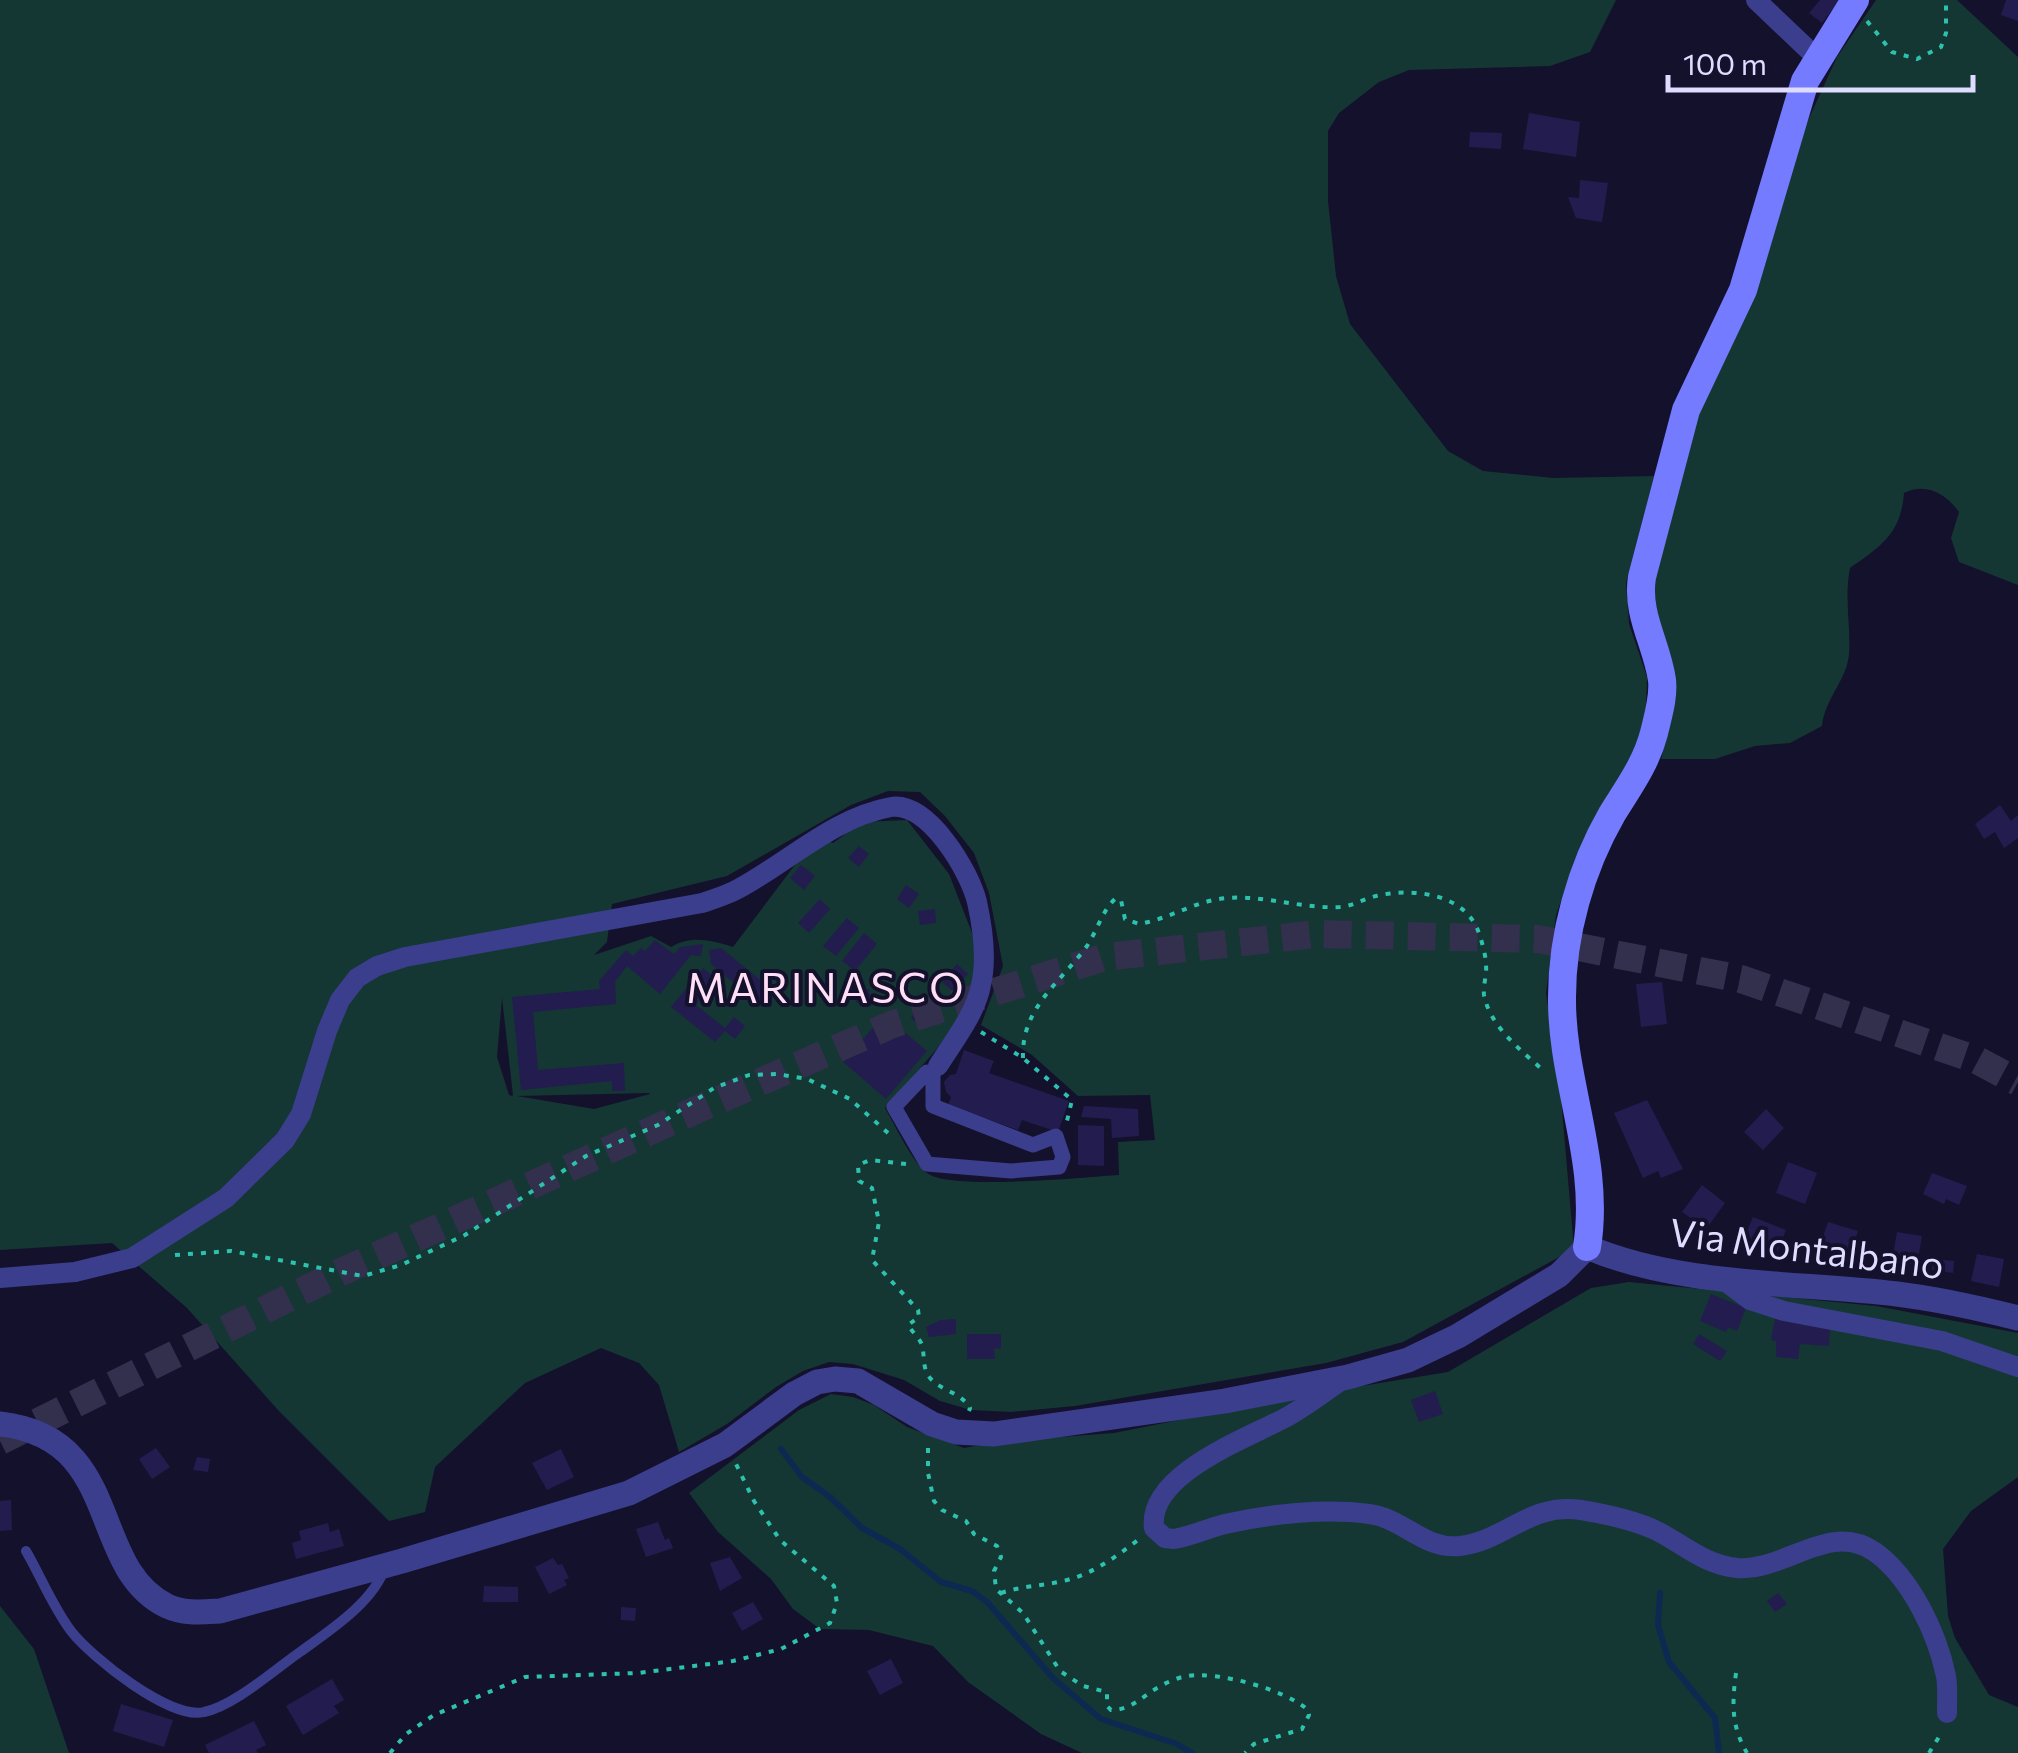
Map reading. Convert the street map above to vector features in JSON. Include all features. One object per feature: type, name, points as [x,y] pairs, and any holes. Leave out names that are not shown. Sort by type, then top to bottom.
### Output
[{"type":"main road","points":[[1587,1247],[1591,1222],[1589,1183],[1562,997],[1582,878],[1604,830],[1643,764],[1662,694],[1662,678],[1640,602],[1642,576],[1686,410],[1743,290],[1791,120],[1806,81],[1851,6]]},
{"type":"street","points":[[1756,0],[1818,59]]},
{"type":"street","points":[[0,1278],[75,1272],[132,1258],[226,1198],[285,1140],[301,1114],[340,1000],[356,978],[378,966],[405,957],[702,904],[736,890],[870,812],[896,806],[915,810],[936,830],[976,899],[985,965],[980,992],[938,1066]]},
{"type":"street","points":[[927,1072],[933,1074],[933,1106],[1033,1145],[1056,1136],[1064,1157],[1059,1168],[1011,1170],[927,1164],[894,1107],[927,1072]]},
{"type":"street","points":[[0,1424],[40,1433],[70,1453],[92,1487],[138,1584],[176,1610],[220,1611],[629,1493],[725,1445],[794,1394],[817,1382],[858,1381],[932,1424],[956,1432],[994,1434],[1225,1401],[1408,1360],[1458,1336],[1559,1275],[1587,1247]]},
{"type":"street","name":"Via Montalbano","points":[[1587,1247],[1628,1261],[1721,1278],[1899,1294],[2018,1318]]},
{"type":"street","points":[[1721,1278],[1750,1300],[1784,1311],[1942,1340],[2018,1367]]},
{"type":"street","points":[[1348,1376],[1288,1416],[1202,1460],[1161,1496],[1154,1528],[1165,1538],[1174,1539],[1230,1523],[1311,1514],[1370,1514],[1393,1520],[1424,1540],[1458,1547],[1486,1540],[1527,1516],[1576,1509],[1641,1524],[1698,1556],[1736,1568],[1772,1562],[1815,1546],[1850,1542],[1876,1553],[1916,1602],[1929,1626],[1946,1677],[1947,1714]]},
{"type":"lane","points":[[26,1551],[71,1630],[91,1652],[149,1695],[183,1711],[200,1714],[236,1696],[316,1640],[369,1594],[381,1580],[385,1566]]},
{"type":"path","points":[[1851,6],[1892,52],[1917,59],[1941,47],[1946,33],[1946,0]]},
{"type":"path","points":[[1022,1058],[1024,1030],[1043,996],[1076,960],[1115,899],[1121,900],[1125,918],[1139,924],[1192,905],[1226,898],[1335,907],[1403,892],[1434,894],[1465,912],[1477,928],[1486,964],[1484,993],[1491,1016],[1577,1102]]},
{"type":"path","points":[[964,1022],[1022,1058],[1072,1100],[1064,1131],[1056,1136]]},
{"type":"path","points":[[172,1255],[231,1251],[363,1276],[401,1265],[465,1234],[586,1156],[658,1124],[714,1088],[749,1075],[807,1079],[850,1099],[895,1139]]},
{"type":"path","points":[[912,1160],[899,1164],[864,1160],[858,1165],[860,1181],[872,1188],[878,1210],[872,1260],[918,1310],[919,1317],[908,1325],[909,1330],[922,1344],[932,1380],[968,1403],[970,1410],[962,1413]]},
{"type":"path","points":[[932,1424],[927,1459],[934,1501],[942,1510],[966,1520],[974,1534],[997,1546],[1001,1558],[994,1571],[994,1582],[1000,1594],[1023,1613],[1060,1671],[1083,1686],[1107,1692],[1107,1706],[1111,1710],[1135,1704],[1157,1688],[1186,1676],[1208,1676],[1268,1690],[1308,1710],[1302,1729],[1254,1744],[1245,1753]]},
{"type":"path","points":[[390,1753],[406,1734],[434,1714],[524,1676],[638,1673],[733,1661],[781,1649],[830,1623],[837,1603],[834,1586],[780,1540],[754,1502],[725,1445]]},
{"type":"path","points":[[1000,1594],[1102,1568],[1154,1528]]},
{"type":"path","points":[[1736,1672],[1732,1714],[1736,1736],[1746,1753]]},
{"type":"path","points":[[1929,1753],[1944,1728],[1947,1714]]},
{"type":"green space","points":[[0,0],[1616,0],[1590,52],[1550,66],[1409,70],[1379,82],[1339,113],[1328,131],[1328,201],[1336,276],[1350,324],[1448,451],[1483,471],[1553,478],[1654,476],[1626,583],[1629,624],[1647,677],[1646,707],[1636,750],[1578,853],[1556,915],[1546,993],[1561,1098],[1574,1249],[1403,1342],[1326,1363],[1075,1406],[1011,1412],[971,1410],[940,1401],[904,1380],[853,1364],[829,1362],[776,1387],[727,1424],[679,1452],[659,1385],[639,1363],[601,1348],[525,1383],[435,1467],[425,1512],[389,1521],[278,1410],[187,1308],[112,1243],[0,1250]],"holes":[[[888,791],[920,792],[974,853],[989,893],[1003,966],[981,1025],[1032,1055],[1078,1096],[1150,1095],[1155,1140],[1118,1142],[1119,1175],[989,1182],[940,1178],[921,1168],[904,1143],[885,1108],[984,995],[976,943],[949,874],[907,820],[862,822],[833,843],[816,837],[733,947],[701,940],[671,947],[651,936],[594,955],[607,942],[612,904],[727,876],[851,805]],[[502,998],[512,1096],[497,1057]],[[649,1093],[594,1109],[517,1096]]]},
{"type":"green space","points":[[1876,0],[1957,0],[2018,57],[2018,585],[1959,562],[1951,538],[1959,512],[1948,499],[1927,489],[1904,493],[1899,519],[1888,538],[1850,568],[1847,663],[1822,726],[1790,743],[1755,746],[1715,759],[1661,759],[1673,709],[1654,604],[1654,584],[1692,432],[1805,127],[1837,57]]},
{"type":"green space","points":[[1629,1282],[1876,1306],[2018,1333],[2018,1477],[1971,1511],[1943,1549],[1948,1616],[1955,1638],[1989,1695],[2018,1707],[2018,1753],[1082,1753],[1041,1734],[968,1682],[933,1646],[869,1630],[820,1629],[793,1609],[771,1579],[718,1532],[689,1493],[799,1410],[831,1394],[874,1405],[907,1427],[964,1448],[1114,1433],[1448,1372],[1591,1288]]},
{"type":"green space","points":[[0,1606],[34,1649],[69,1753],[0,1753]]},
{"type":"building","points":[[1820,0],[1840,0],[1822,23],[1809,13]]},
{"type":"building","points":[[2006,0],[2018,0],[2018,21],[2001,15]]},
{"type":"building","points":[[1529,113],[1580,122],[1576,157],[1523,149]]},
{"type":"building","points":[[1470,132],[1502,133],[1501,149],[1469,147]]},
{"type":"building","points":[[1580,180],[1608,183],[1602,222],[1576,218],[1568,197],[1579,198]]},
{"type":"building","points":[[2000,805],[2011,821],[2018,815],[2018,838],[2004,848],[1995,832],[1984,839],[1975,824]]},
{"type":"building","points":[[859,846],[869,854],[859,867],[848,858]]},
{"type":"building","points":[[801,865],[815,876],[804,890],[790,878]]},
{"type":"building","points":[[906,885],[919,894],[909,908],[897,899]]},
{"type":"building","points":[[820,899],[830,909],[809,933],[798,923]]},
{"type":"building","points":[[935,909],[936,923],[920,925],[918,911]]},
{"type":"building","points":[[847,918],[859,928],[836,956],[823,946]]},
{"type":"building","points":[[864,933],[877,944],[855,971],[842,961]]},
{"type":"building","points":[[655,940],[674,954],[680,947],[703,944],[701,956],[691,955],[660,994],[627,966],[615,982],[616,1004],[533,1012],[538,1070],[624,1063],[625,1091],[612,1091],[612,1081],[521,1090],[512,997],[600,989],[599,981],[626,950],[633,956],[641,948],[645,951]]},
{"type":"building","points":[[721,948],[769,987],[757,1002],[711,964],[709,950]]},
{"type":"building","points":[[957,964],[968,974],[953,991],[942,982]]},
{"type":"building","points":[[703,968],[716,979],[696,1005],[725,1028],[734,1017],[745,1026],[735,1039],[725,1031],[715,1042],[671,1007]]},
{"type":"building","points":[[1662,982],[1667,1024],[1641,1027],[1636,984]]},
{"type":"building","points":[[869,989],[871,1000],[856,1003],[855,992]]},
{"type":"building","points":[[927,999],[939,1009],[922,1028],[911,1018]]},
{"type":"building","points":[[884,1015],[927,1051],[886,1099],[843,1062]]},
{"type":"building","points":[[964,1050],[994,1061],[989,1073],[1069,1101],[1058,1132],[1022,1120],[1018,1130],[948,1105],[951,1097],[944,1082],[956,1074]]},
{"type":"building","points":[[1647,1100],[1683,1169],[1661,1178],[1658,1171],[1643,1178],[1614,1113]]},
{"type":"building","points":[[1084,1106],[1138,1109],[1139,1136],[1112,1138],[1111,1119],[1081,1117]]},
{"type":"building","points":[[1766,1109],[1784,1128],[1763,1150],[1744,1132]]},
{"type":"building","points":[[1078,1125],[1104,1126],[1104,1166],[1078,1165]]},
{"type":"building","points":[[1788,1162],[1817,1173],[1805,1204],[1776,1193]]},
{"type":"building","points":[[1932,1173],[1967,1186],[1959,1205],[1946,1199],[1944,1204],[1923,1194]]},
{"type":"building","points":[[1702,1185],[1725,1203],[1706,1229],[1682,1212]]},
{"type":"building","points":[[1753,1217],[1786,1230],[1775,1258],[1741,1245]]},
{"type":"building","points":[[1828,1222],[1858,1231],[1850,1257],[1819,1249]]},
{"type":"building","points":[[1897,1232],[1922,1236],[1917,1265],[1892,1261]]},
{"type":"building","points":[[1977,1254],[2004,1259],[1999,1287],[1971,1281]]},
{"type":"building","points":[[1934,1259],[1954,1261],[1953,1273],[1932,1270]]},
{"type":"building","points":[[1711,1294],[1746,1308],[1737,1331],[1728,1327],[1726,1332],[1700,1321]]},
{"type":"building","points":[[1775,1318],[1830,1325],[1829,1346],[1800,1344],[1798,1359],[1776,1357],[1776,1341],[1771,1340]]},
{"type":"building","points":[[956,1319],[956,1334],[929,1337],[926,1327]]},
{"type":"building","points":[[967,1334],[1001,1334],[1001,1349],[994,1348],[995,1359],[967,1359]]},
{"type":"building","points":[[1699,1334],[1727,1351],[1720,1361],[1693,1344]]},
{"type":"building","points":[[1435,1391],[1443,1414],[1419,1422],[1411,1400]]},
{"type":"building","points":[[156,1448],[170,1467],[152,1479],[139,1459]]},
{"type":"building","points":[[561,1449],[574,1477],[547,1490],[532,1463]]},
{"type":"building","points":[[197,1457],[210,1459],[208,1472],[193,1470]]},
{"type":"building","points":[[11,1500],[12,1530],[0,1531],[0,1501]]},
{"type":"building","points":[[658,1522],[673,1548],[646,1557],[636,1529]]},
{"type":"building","points":[[328,1523],[330,1532],[339,1529],[344,1546],[296,1559],[292,1543],[301,1540],[299,1531]]},
{"type":"building","points":[[730,1557],[742,1578],[720,1591],[710,1563]]},
{"type":"building","points":[[553,1558],[558,1565],[562,1564],[569,1578],[564,1580],[567,1585],[549,1594],[535,1567]]},
{"type":"building","points":[[484,1586],[518,1587],[518,1602],[483,1602]]},
{"type":"building","points":[[1778,1593],[1787,1604],[1775,1612],[1767,1601]]},
{"type":"building","points":[[753,1602],[763,1619],[742,1631],[732,1613]]},
{"type":"building","points":[[621,1607],[636,1608],[635,1621],[621,1620]]},
{"type":"building","points":[[891,1659],[903,1683],[880,1695],[867,1671]]},
{"type":"building","points":[[332,1679],[344,1700],[334,1706],[339,1713],[303,1735],[286,1706]]},
{"type":"building","points":[[121,1704],[173,1720],[164,1747],[113,1731]]},
{"type":"building","points":[[254,1721],[266,1745],[256,1750],[258,1753],[209,1753],[205,1745]]},
{"type":"waterway","points":[[781,1449],[802,1477],[862,1528],[900,1549],[941,1582],[972,1591],[987,1602],[1053,1678],[1101,1719],[1177,1744],[1192,1753]]},
{"type":"waterway","points":[[1660,1593],[1658,1625],[1669,1662],[1715,1718],[1719,1753]]},
{"type":"tunnel","points":[[0,1441],[339,1273],[705,1106],[893,1024],[1105,957],[1318,934],[1538,939],[1741,979],[1977,1060],[2018,1082]]},
{"type":"district","name":"MARINASCO","points":[[826,986]]}]
